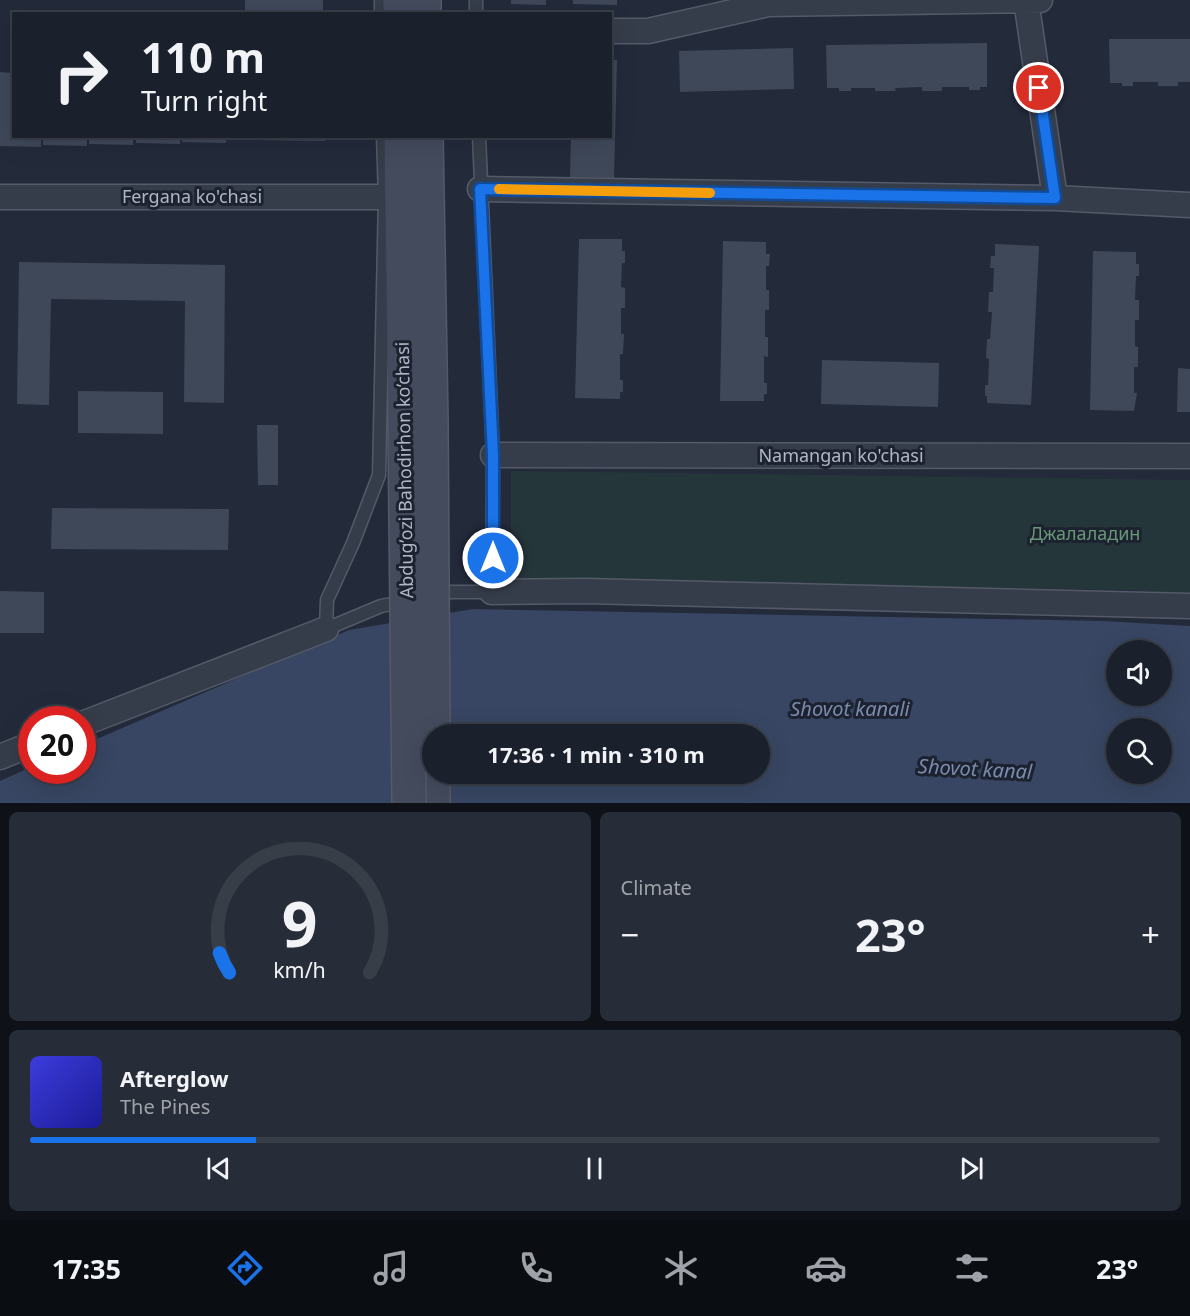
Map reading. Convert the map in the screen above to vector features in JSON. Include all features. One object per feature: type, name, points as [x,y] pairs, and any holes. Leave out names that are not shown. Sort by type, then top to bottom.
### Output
[{"type":"main road","name":"Abdug’ozi Bahodirhon ko’chasi","points":[[402,138],[432,724]]},
{"type":"main road","name":"Abdug’ozi Bahodirhon ko’chasi","points":[[409,803],[426,138]]},
{"type":"main road","points":[[433,784],[433,803]]},
{"type":"street","points":[[1026,0],[1055,198]]},
{"type":"street","points":[[612,31],[648,31],[779,2],[1040,0]]},
{"type":"street","points":[[480,189],[1055,198],[1190,205]]},
{"type":"street","name":"Fergana ko'chasi","points":[[0,197],[385,197]]},
{"type":"street","name":"Namangan ko'chasi","points":[[493,455],[1190,456]]},
{"type":"street","points":[[492,592],[586,591],[1190,606]]},
{"type":"street","points":[[96,719],[326,629]]},
{"type":"street","points":[[0,757],[18,750]]},
{"type":"lane","points":[[384,138],[385,197],[379,475],[353,543],[327,600],[326,629],[381,606],[451,592],[492,592],[493,455],[479,138]]},
{"type":"green space","name":"Джалаладин","points":[[511,471],[1190,480],[1190,594],[1127,590],[511,580]]},
{"type":"water","name":"Shovot kanali","points":[[473,609],[1103,621],[1190,626],[1190,803],[0,803],[0,781],[18,773],[18,784],[96,784],[96,739],[349,630]]},
{"type":"building","points":[[245,0],[323,0],[323,12],[245,12]]},
{"type":"building","points":[[511,0],[546,0],[546,5],[511,4]]},
{"type":"building","points":[[573,0],[617,0],[617,5],[573,4]]},
{"type":"building","points":[[1109,39],[1190,39],[1190,82],[1178,82],[1178,86],[1158,86],[1158,82],[1133,82],[1133,86],[1110,83]]},
{"type":"building","points":[[987,43],[987,87],[980,87],[980,90],[969,90],[969,87],[942,87],[942,91],[922,91],[922,87],[895,88],[896,91],[851,88],[851,91],[839,91],[839,88],[827,88],[826,45]]},
{"type":"building","points":[[793,48],[794,89],[680,92],[679,51]]},
{"type":"building","points":[[612,60],[617,60],[614,178],[570,177],[571,138],[612,138]]},
{"type":"building","points":[[0,72],[12,73],[12,138],[41,138],[41,147],[0,146]]},
{"type":"building","points":[[43,138],[87,138],[87,146],[43,145]]},
{"type":"building","points":[[89,138],[133,138],[133,145],[89,144]]},
{"type":"building","points":[[136,138],[180,138],[180,144],[136,143]]},
{"type":"building","points":[[182,138],[227,138],[226,143],[182,142]]},
{"type":"building","points":[[247,138],[325,138],[325,141],[247,140]]},
{"type":"building","points":[[579,239],[622,239],[625,263],[622,263],[621,287],[625,288],[625,308],[621,308],[621,334],[624,334],[623,354],[620,354],[620,380],[623,380],[623,392],[620,392],[620,399],[575,398]]},
{"type":"building","points":[[723,241],[766,242],[766,254],[770,254],[769,266],[766,266],[769,310],[765,310],[768,357],[764,356],[764,383],[767,383],[767,394],[764,394],[764,401],[720,401]]},
{"type":"building","points":[[995,244],[1039,246],[1031,405],[987,403],[987,396],[985,396],[985,385],[988,385],[989,359],[986,358],[987,339],[990,339],[992,312],[988,312],[989,292],[993,292],[994,268],[990,268],[991,256],[995,256]]},
{"type":"building","points":[[1093,251],[1136,252],[1139,276],[1136,276],[1135,300],[1139,300],[1139,320],[1135,320],[1138,367],[1134,367],[1134,393],[1137,393],[1134,411],[1090,410]]},
{"type":"building","points":[[19,262],[225,265],[224,403],[184,402],[185,301],[51,299],[49,405],[17,404]]},
{"type":"building","points":[[822,360],[939,363],[938,407],[821,404]]},
{"type":"building","points":[[1178,368],[1190,369],[1190,412],[1177,412]]},
{"type":"building","points":[[78,391],[163,392],[163,434],[78,433]]},
{"type":"building","points":[[257,425],[278,425],[278,485],[258,485]]},
{"type":"building","points":[[52,508],[229,509],[228,550],[51,549]]},
{"type":"building","points":[[0,591],[44,592],[44,633],[0,633]]},
{"type":"slow traffic","points":[[499,189],[710,193]]},
{"type":"route","points":[[493,558],[493,455],[480,189],[1055,198],[1039,88]]},
{"type":"water label","name":"Shovot kanal","points":[[975,769]]}]
